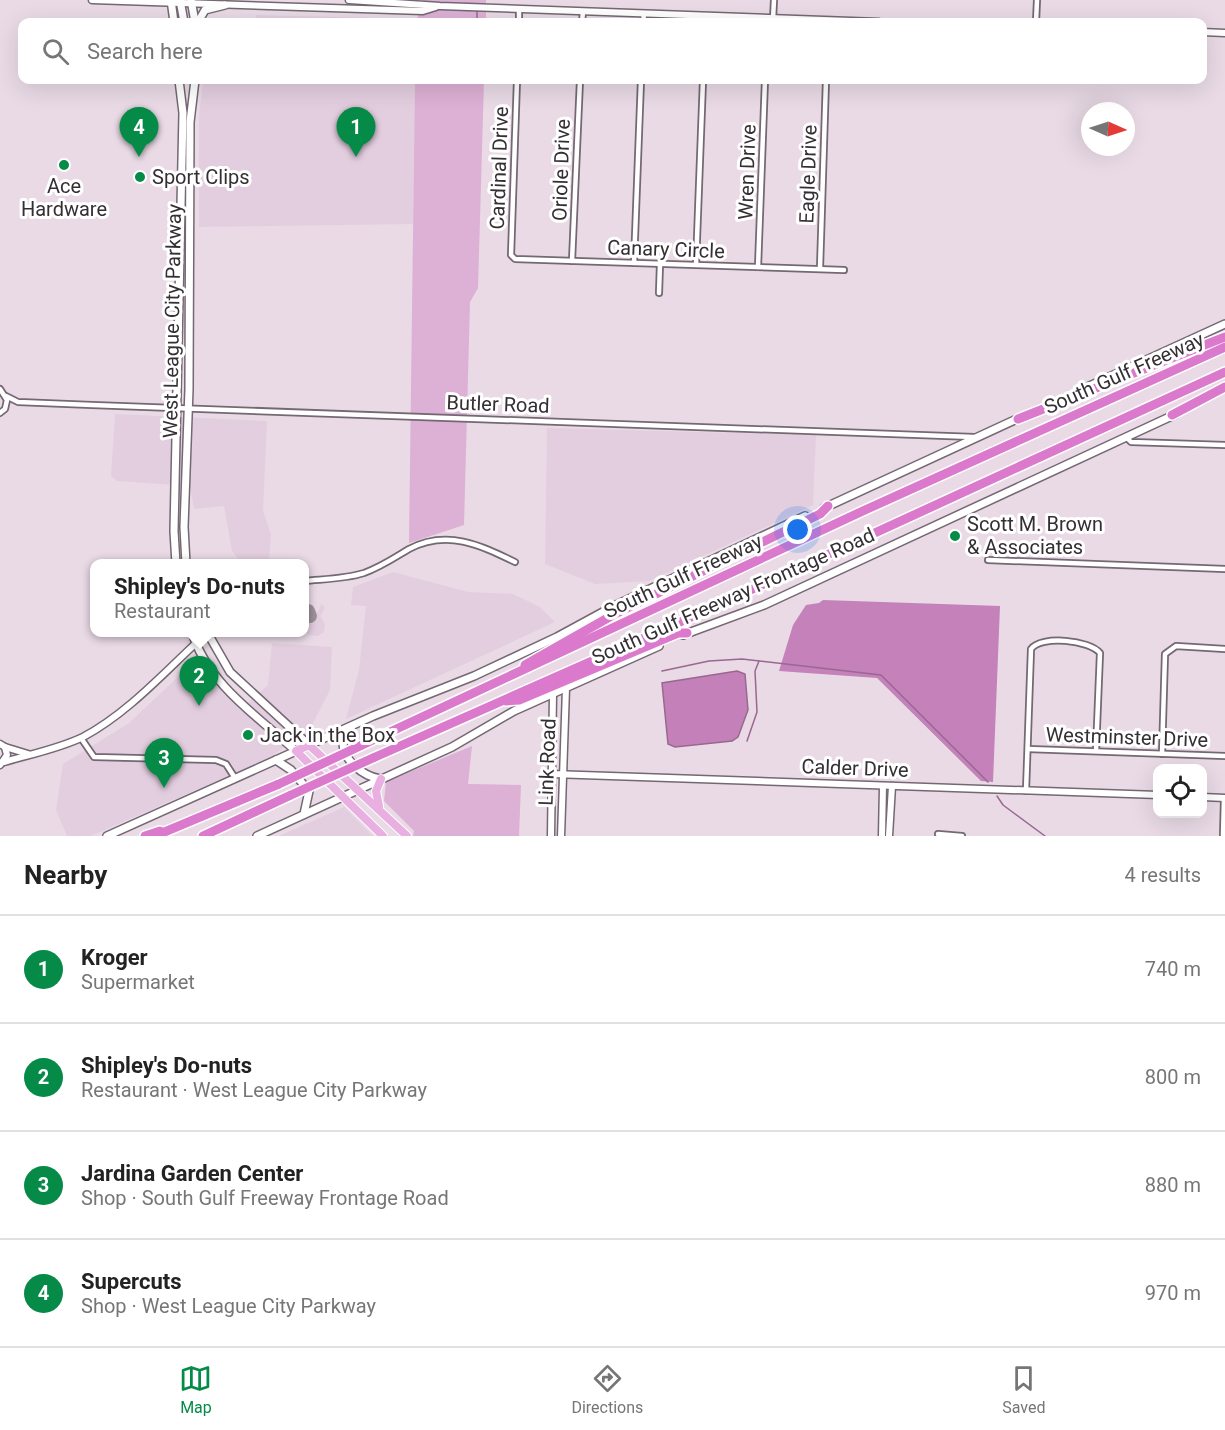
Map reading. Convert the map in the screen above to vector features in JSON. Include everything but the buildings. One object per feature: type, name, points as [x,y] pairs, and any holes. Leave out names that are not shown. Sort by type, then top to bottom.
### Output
[{"type":"highway","points":[[1018,418],[1225,338]]},
{"type":"highway","name":"South Gulf Freeway","points":[[155,836],[279,784],[865,510],[1225,347]]},
{"type":"highway","name":"South Gulf Freeway","points":[[203,836],[497,701],[705,611],[1225,372]]},
{"type":"highway","points":[[1172,416],[1225,389]]},
{"type":"highway","points":[[510,676],[536,657],[613,615],[820,514],[828,506]]},
{"type":"highway","points":[[497,701],[519,700],[678,633],[687,633]]},
{"type":"highway","points":[[144,836],[185,823]]},
{"type":"main road","points":[[171,2],[173,18]]},
{"type":"main road","points":[[184,18],[185,2]]},
{"type":"main road","points":[[185,2],[195,18]]},
{"type":"main road","points":[[200,18],[205,10],[225,5]]},
{"type":"main road","name":"West League City Parkway","points":[[176,559],[174,531],[183,113],[179,84]]},
{"type":"main road","points":[[189,84],[190,122]]},
{"type":"main road","name":"West League City Parkway","points":[[186,559],[184,527],[190,302],[190,122],[195,84]]},
{"type":"main road","points":[[180,215],[190,218]]},
{"type":"main road","points":[[180,301],[190,302]]},
{"type":"main road","name":"South Gulf Freeway Frontage Road","points":[[107,836],[354,724],[474,676],[703,563],[1225,324]]},
{"type":"main road","name":"South Gulf Freeway Frontage Road","points":[[257,836],[452,747],[514,711],[687,633],[764,605],[1172,416]]},
{"type":"main road","points":[[193,637],[195,644],[216,677],[383,836]]},
{"type":"main road","points":[[210,637],[230,672],[407,836]]},
{"type":"main road","points":[[354,724],[342,741],[348,758],[368,777],[380,779],[376,800],[383,813]]},
{"type":"main road","points":[[276,760],[291,770],[309,791],[304,814]]},
{"type":"street","points":[[92,0],[423,11],[440,6]]},
{"type":"street","points":[[349,0],[693,18]]},
{"type":"street","points":[[371,0],[371,9]]},
{"type":"street","points":[[770,18],[774,0]]},
{"type":"street","points":[[1036,18],[1037,0]]},
{"type":"street","points":[[519,9],[519,18]]},
{"type":"street","points":[[582,18],[583,12]]},
{"type":"street","points":[[644,14],[644,18]]},
{"type":"street","points":[[1207,32],[1225,33]]},
{"type":"street","name":"Cardinal Drive","points":[[512,257],[517,84]]},
{"type":"street","name":"Oriole Drive","points":[[573,261],[580,84]]},
{"type":"street","points":[[634,263],[641,84]]},
{"type":"street","points":[[696,265],[703,84]]},
{"type":"street","name":"Wren Drive","points":[[758,267],[765,84]]},
{"type":"street","name":"Eagle Drive","points":[[820,268],[826,84]]},
{"type":"street","name":"Canary Circle","points":[[512,257],[844,270]]},
{"type":"street","points":[[659,293],[660,264]]},
{"type":"street","points":[[0,389],[6,396],[5,408],[0,413]]},
{"type":"street","name":"Butler Road","points":[[6,396],[18,402],[977,438]]},
{"type":"street","name":"Butler Road","points":[[5,408],[18,402]]},
{"type":"street","points":[[1126,437],[1131,442],[1225,445]]},
{"type":"street","points":[[309,580],[361,574],[385,564],[420,544],[444,539],[470,542],[515,562]]},
{"type":"street","points":[[988,560],[1225,569]]},
{"type":"street","points":[[2,763],[81,738],[118,714],[203,637]]},
{"type":"street","points":[[1026,791],[1031,649],[1041,642],[1088,643],[1095,646],[1100,653],[1096,751]]},
{"type":"street","points":[[1162,754],[1165,654],[1169,648],[1176,646],[1225,649]]},
{"type":"street","name":"Link Road","points":[[561,836],[566,688]]},
{"type":"street","name":"Link Road","points":[[550,836],[553,694]]},
{"type":"street","points":[[81,738],[94,757],[216,760],[226,764],[235,778]]},
{"type":"street","points":[[2,746],[28,754]]},
{"type":"street","points":[[2,746],[7,755],[2,763]]},
{"type":"street","name":"Westminster Drive","points":[[1028,749],[1225,756]]},
{"type":"street","name":"Calder Drive","points":[[552,774],[1153,795]]},
{"type":"street","points":[[882,836],[883,786]]},
{"type":"street","points":[[889,836],[892,786]]},
{"type":"street","points":[[1207,797],[1224,798],[1223,836]]},
{"type":"street","points":[[938,834],[962,836]]},
{"type":"shaded area","points":[[423,0],[486,0],[486,18],[417,18]]},
{"type":"shaded area","points":[[256,15],[376,18],[256,18]]},
{"type":"shaded area","points":[[203,84],[415,84],[413,224],[199,227],[199,116]]},
{"type":"shaded area","points":[[415,84],[484,84],[478,288],[470,302],[464,525],[409,543]]},
{"type":"shaded area","points":[[115,414],[267,421],[263,511],[271,534],[269,559],[238,559],[232,551],[224,506],[194,509],[190,486],[117,481],[111,476]]},
{"type":"shaded area","points":[[547,428],[816,435],[813,505],[649,581],[595,584],[545,564]]},
{"type":"shaded area","points":[[393,572],[468,592],[513,594],[540,607],[555,622],[346,719],[359,670],[366,606],[351,605],[353,587]]},
{"type":"shaded area","points":[[823,600],[1000,606],[993,782],[981,781],[877,678],[779,671],[793,625],[806,605]]},
{"type":"shaded area","points":[[321,604],[325,607],[321,616],[325,625],[324,632],[318,636],[309,635],[309,607],[312,615],[317,614]]},
{"type":"shaded area","points":[[272,643],[332,647],[330,690],[312,725],[271,757],[91,836],[67,836],[56,810],[63,764],[129,723],[194,662],[240,710],[268,685]]},
{"type":"shaded area","points":[[737,671],[745,674],[748,710],[738,737],[732,741],[675,747],[668,744],[662,683]]},
{"type":"shaded area","points":[[472,746],[468,784],[521,785],[519,836],[413,836],[414,831],[384,801],[386,782]]},
{"type":"shaded area","points":[[344,807],[373,836],[279,836]]},
{"type":"waterway","points":[[477,8],[477,18]]},
{"type":"waterway","points":[[662,671],[709,661],[742,659],[881,675],[988,782]]},
{"type":"waterway","points":[[747,741],[757,712],[755,671],[759,661]]},
{"type":"waterway","points":[[997,796],[1003,805],[1045,836]]},
{"type":"place","name":"Supercuts","points":[[139,157]]},
{"type":"place","name":"Kroger","points":[[356,157]]},
{"type":"place","name":"Ace Hardware","points":[[64,165]]},
{"type":"place","name":"Sport Clips","points":[[140,177]]},
{"type":"place","name":"Scott M. Brown & Associates","points":[[955,536]]},
{"type":"place","name":"Shipley's Do-nuts","points":[[199,706]]},
{"type":"place","name":"Jack in the Box","points":[[248,735]]},
{"type":"place","name":"Jardina Garden Center","points":[[164,788]]}]
